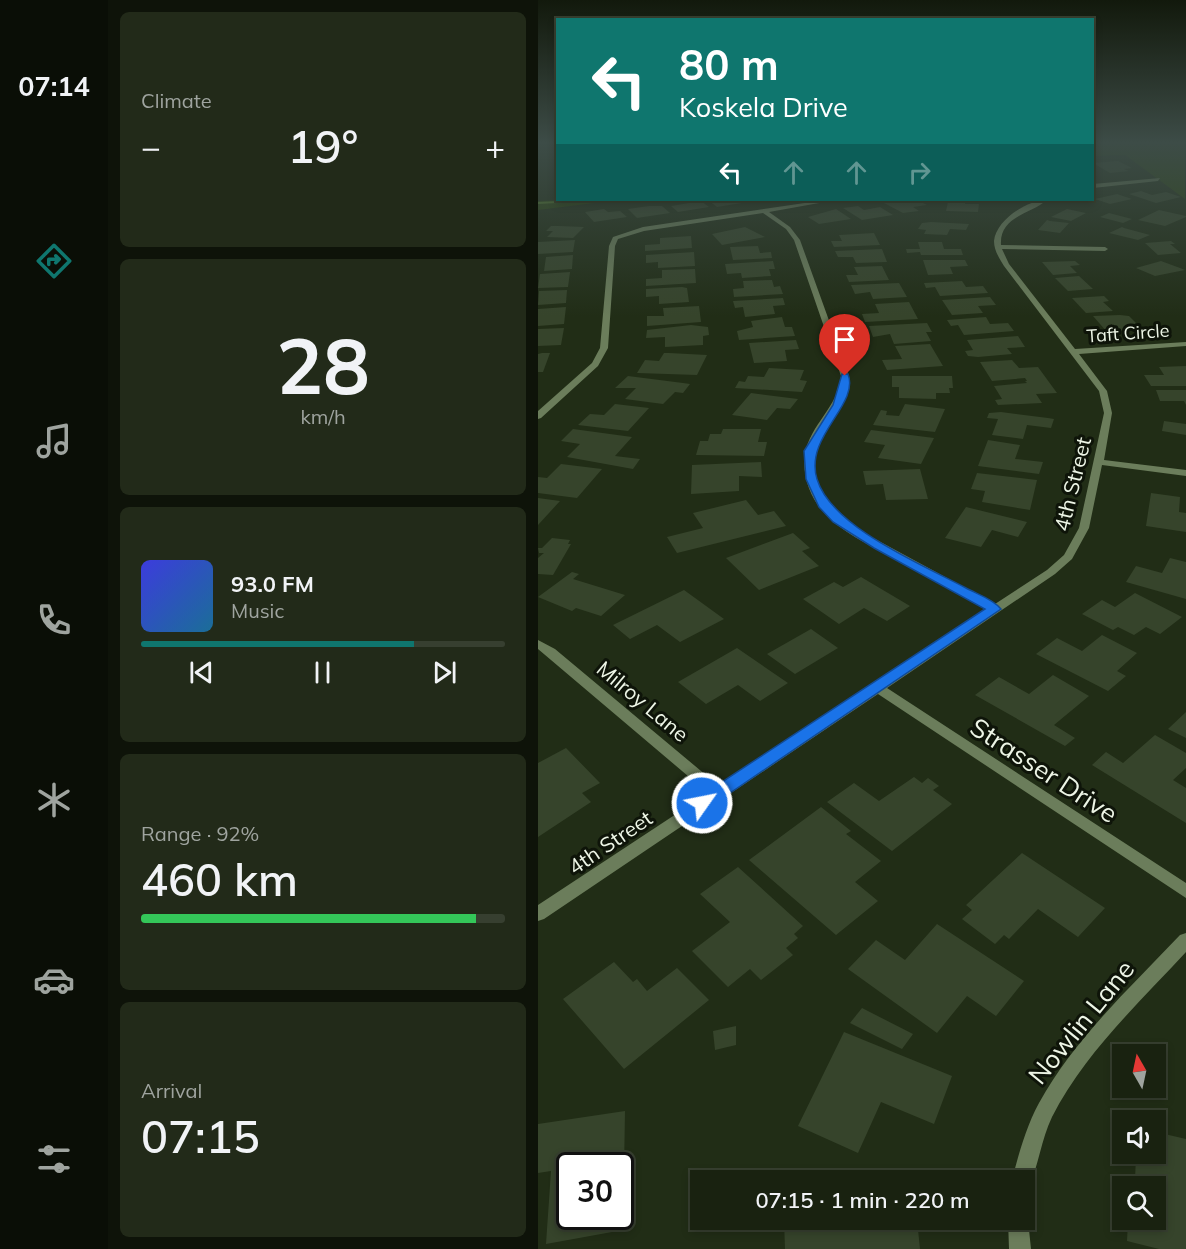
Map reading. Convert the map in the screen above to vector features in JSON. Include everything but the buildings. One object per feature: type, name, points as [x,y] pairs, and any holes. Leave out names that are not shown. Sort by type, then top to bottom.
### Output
[{"type":"street","points":[[538,416],[595,364],[604,348],[612,246],[619,235],[643,229],[827,201]]},
{"type":"street","points":[[1035,201],[1006,222],[998,235],[997,248],[1105,249]]},
{"type":"street","points":[[763,210],[788,228],[797,240],[845,376],[845,384],[838,405],[810,451],[810,471],[816,493],[825,507],[854,530],[995,609]]},
{"type":"street","name":"4th Street","points":[[538,914],[1051,572],[1072,550],[1084,528],[1108,413],[1106,401],[1103,391],[1000,257],[997,248]]},
{"type":"street","name":"Taft Circle","points":[[1073,352],[1186,344]]},
{"type":"street","points":[[1099,462],[1186,473]]},
{"type":"street","name":"Milroy Lane","points":[[538,644],[551,652],[718,793]]},
{"type":"street","name":"Strasser Drive","points":[[877,687],[1186,892]]},
{"type":"street","name":"Nowlin Lane","points":[[1025,1170],[1037,1126],[1054,1091],[1076,1062],[1186,940]]},
{"type":"street","points":[[1019,1230],[1020,1249]]},
{"type":"green space","points":[[556,200],[611,201],[538,210],[538,201]]},
{"type":"waterway","points":[[538,203],[576,201]]},
{"type":"route","points":[[702,803],[995,609],[878,545],[838,519],[825,507],[811,479],[810,451],[838,405],[843,394],[845,376]]}]
